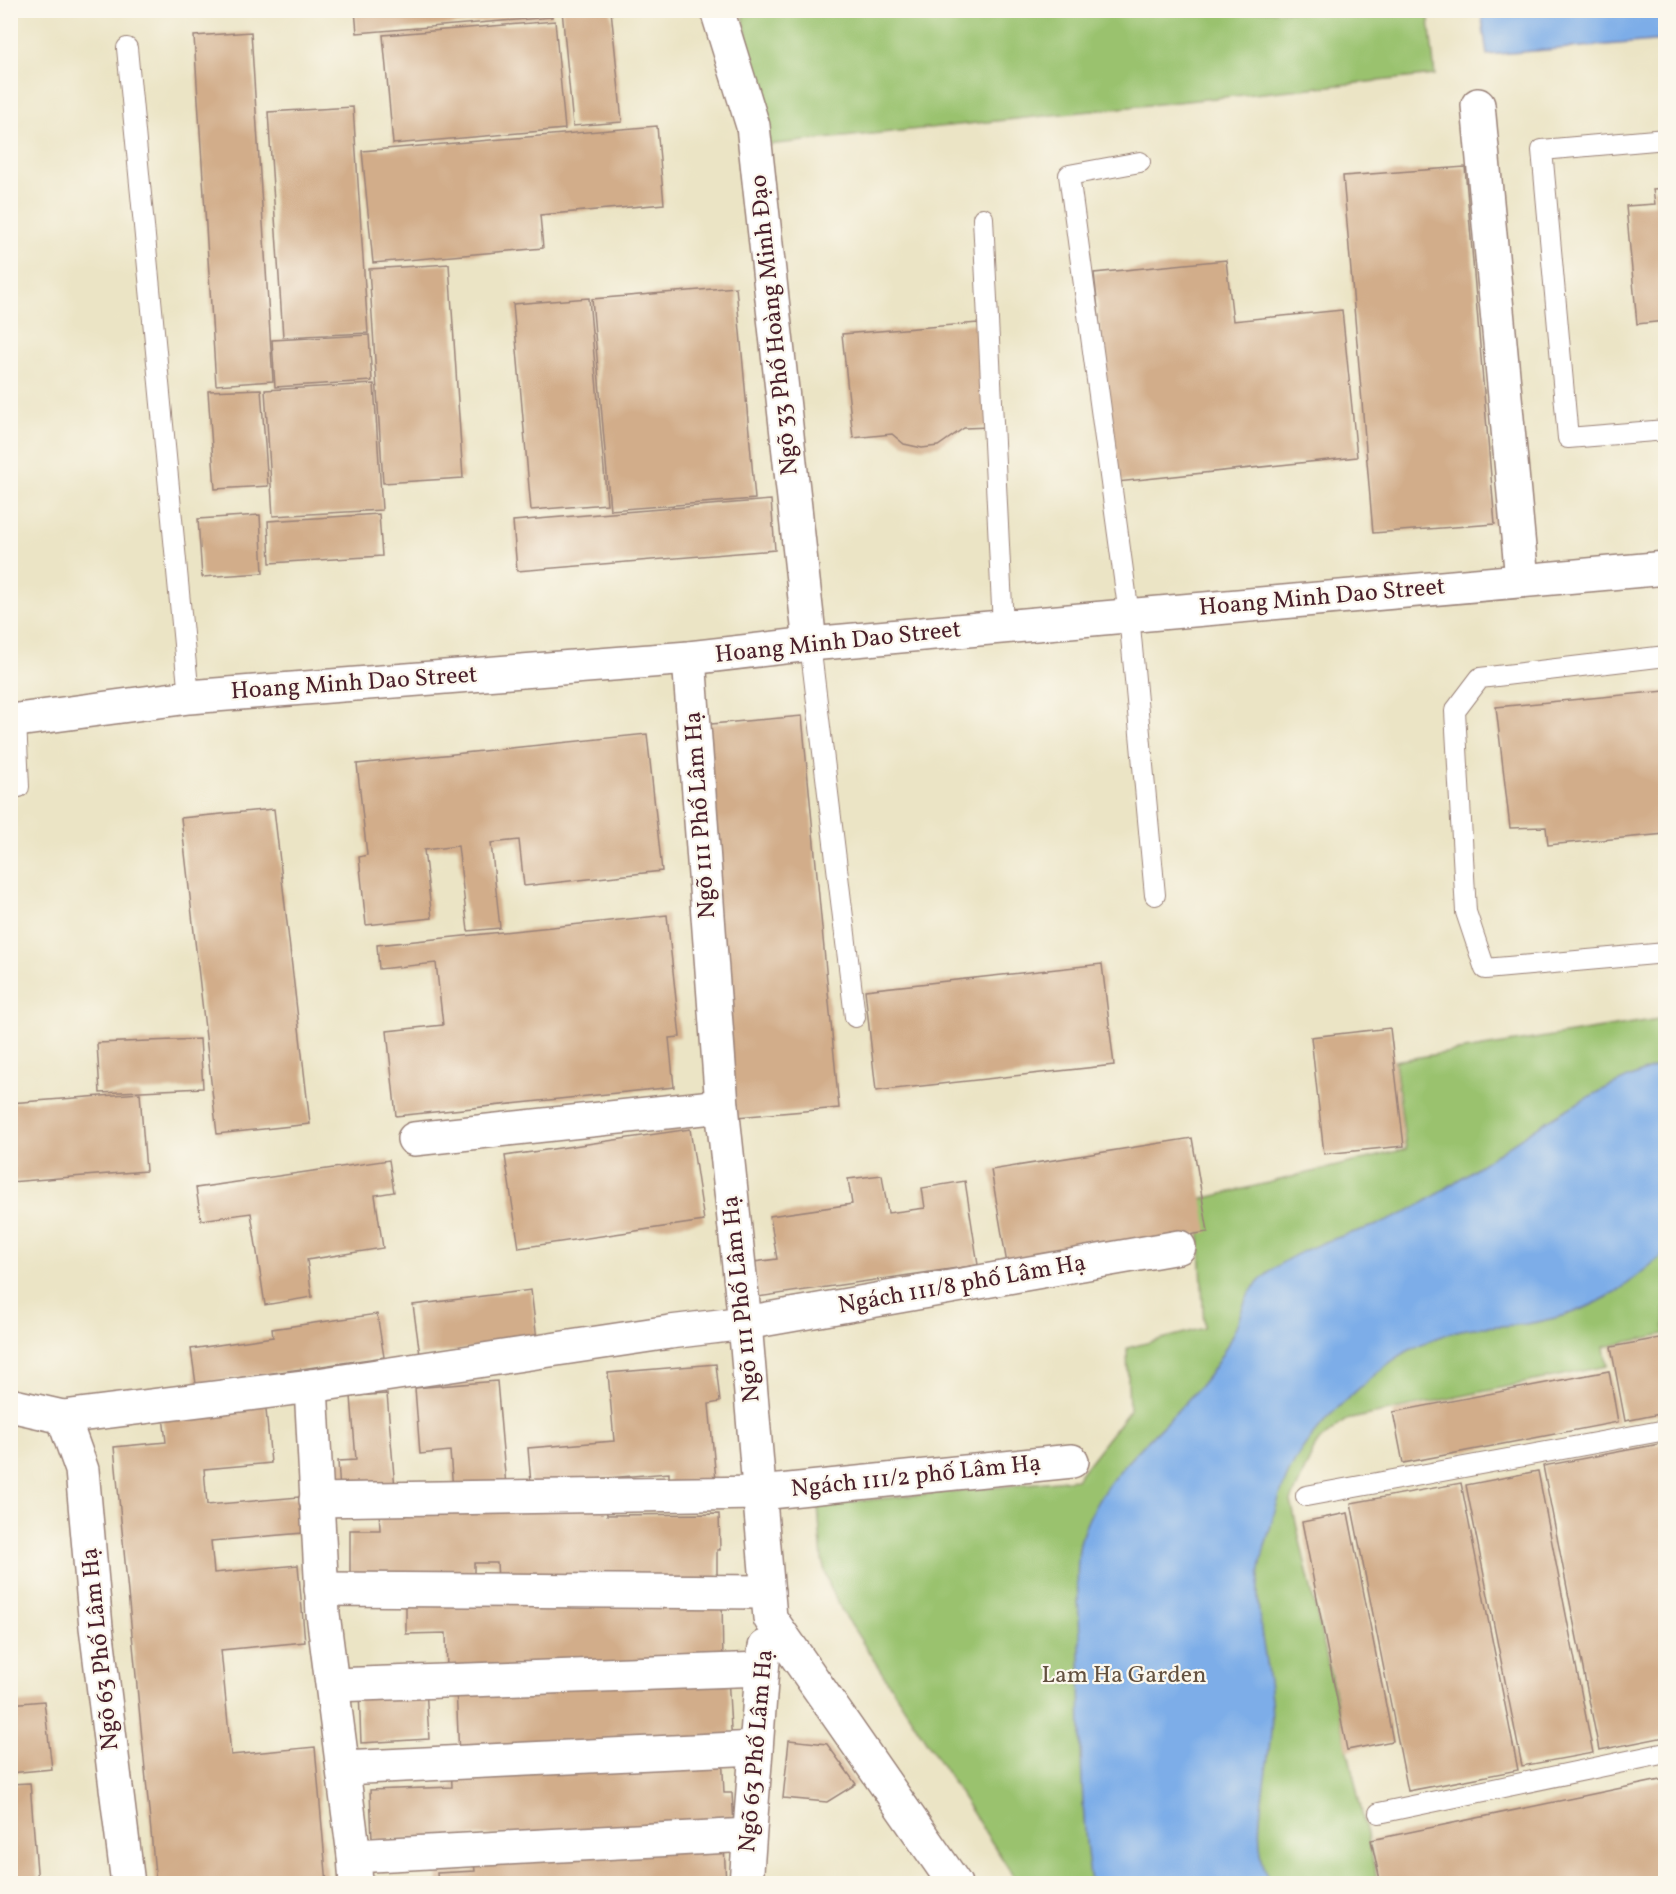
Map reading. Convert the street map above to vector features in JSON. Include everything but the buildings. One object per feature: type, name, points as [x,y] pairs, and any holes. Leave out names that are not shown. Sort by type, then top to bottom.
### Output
[{"type":"street","name":"Ngõ 33 Phố Hoàng Minh Đạo","points":[[717,10],[753,126],[810,644]]},
{"type":"street","points":[[1478,105],[1522,580]]},
{"type":"street","name":"Hoang Minh Dao Street","points":[[13,721],[189,697],[689,658],[810,644],[1665,567]]},
{"type":"street","name":"Ngõ 111 Phố Lâm Hạ","points":[[689,658],[722,1106],[745,1323],[769,1605]]},
{"type":"street","points":[[414,1140],[722,1106]]},
{"type":"street","name":"Ngách 111/8 phố Lâm Hạ","points":[[10,1406],[63,1417],[310,1386],[670,1332],[745,1323],[1179,1247]]},
{"type":"street","points":[[310,1386],[323,1614],[334,1685],[355,1870],[750,1835]]},
{"type":"street","name":"Ngõ 63 Phố Lâm Hạ","points":[[63,1417],[82,1470],[96,1627],[128,1884]]},
{"type":"street","name":"Ngách 111/2 phố Lâm Hạ","points":[[316,1500],[760,1493],[1072,1461]]},
{"type":"street","points":[[321,1589],[769,1605],[955,1884]]},
{"type":"street","name":"Ngõ 63 Phố Lâm Hạ","points":[[746,1884],[769,1605]]},
{"type":"street","points":[[334,1685],[762,1669]]},
{"type":"street","points":[[343,1768],[756,1748]]},
{"type":"lane","points":[[127,48],[189,697]]},
{"type":"lane","points":[[1665,139],[1542,150],[1568,438],[1665,429]]},
{"type":"lane","points":[[1140,162],[1069,175],[1129,615],[1155,895]]},
{"type":"lane","points":[[983,218],[1004,627]]},
{"type":"lane","points":[[810,644],[855,1017]]},
{"type":"lane","points":[[1665,656],[1480,678],[1455,711],[1466,912],[1485,969],[1665,953]]},
{"type":"lane","points":[[13,721],[19,787]]},
{"type":"lane","points":[[1306,1496],[1665,1430]]},
{"type":"lane","points":[[1379,1813],[1665,1753]]},
{"type":"green space","points":[[742,11],[1428,11],[1435,75],[767,145]]},
{"type":"green space","name":"Lam Ha Garden","points":[[1665,1018],[1665,1334],[1604,1347],[1607,1366],[1346,1420],[1317,1443],[1291,1501],[1378,1883],[1018,1883],[842,1611],[829,1585],[822,1560],[818,1505],[1076,1479],[1129,1411],[1127,1348],[1204,1328],[1198,1200],[1406,1149],[1395,1061]]},
{"type":"water","points":[[1481,11],[1665,11],[1665,40],[1487,55]]},
{"type":"water","points":[[1665,1064],[1665,1254],[1619,1290],[1574,1312],[1526,1324],[1480,1327],[1453,1332],[1406,1352],[1370,1379],[1330,1415],[1305,1445],[1291,1469],[1280,1494],[1266,1543],[1258,1587],[1259,1615],[1270,1686],[1272,1722],[1260,1817],[1263,1862],[1270,1883],[1091,1883],[1084,1823],[1077,1568],[1080,1543],[1086,1524],[1106,1488],[1133,1455],[1208,1376],[1227,1345],[1253,1287],[1277,1266],[1313,1247],[1384,1223],[1404,1213],[1430,1199],[1543,1123],[1603,1090]]}]
